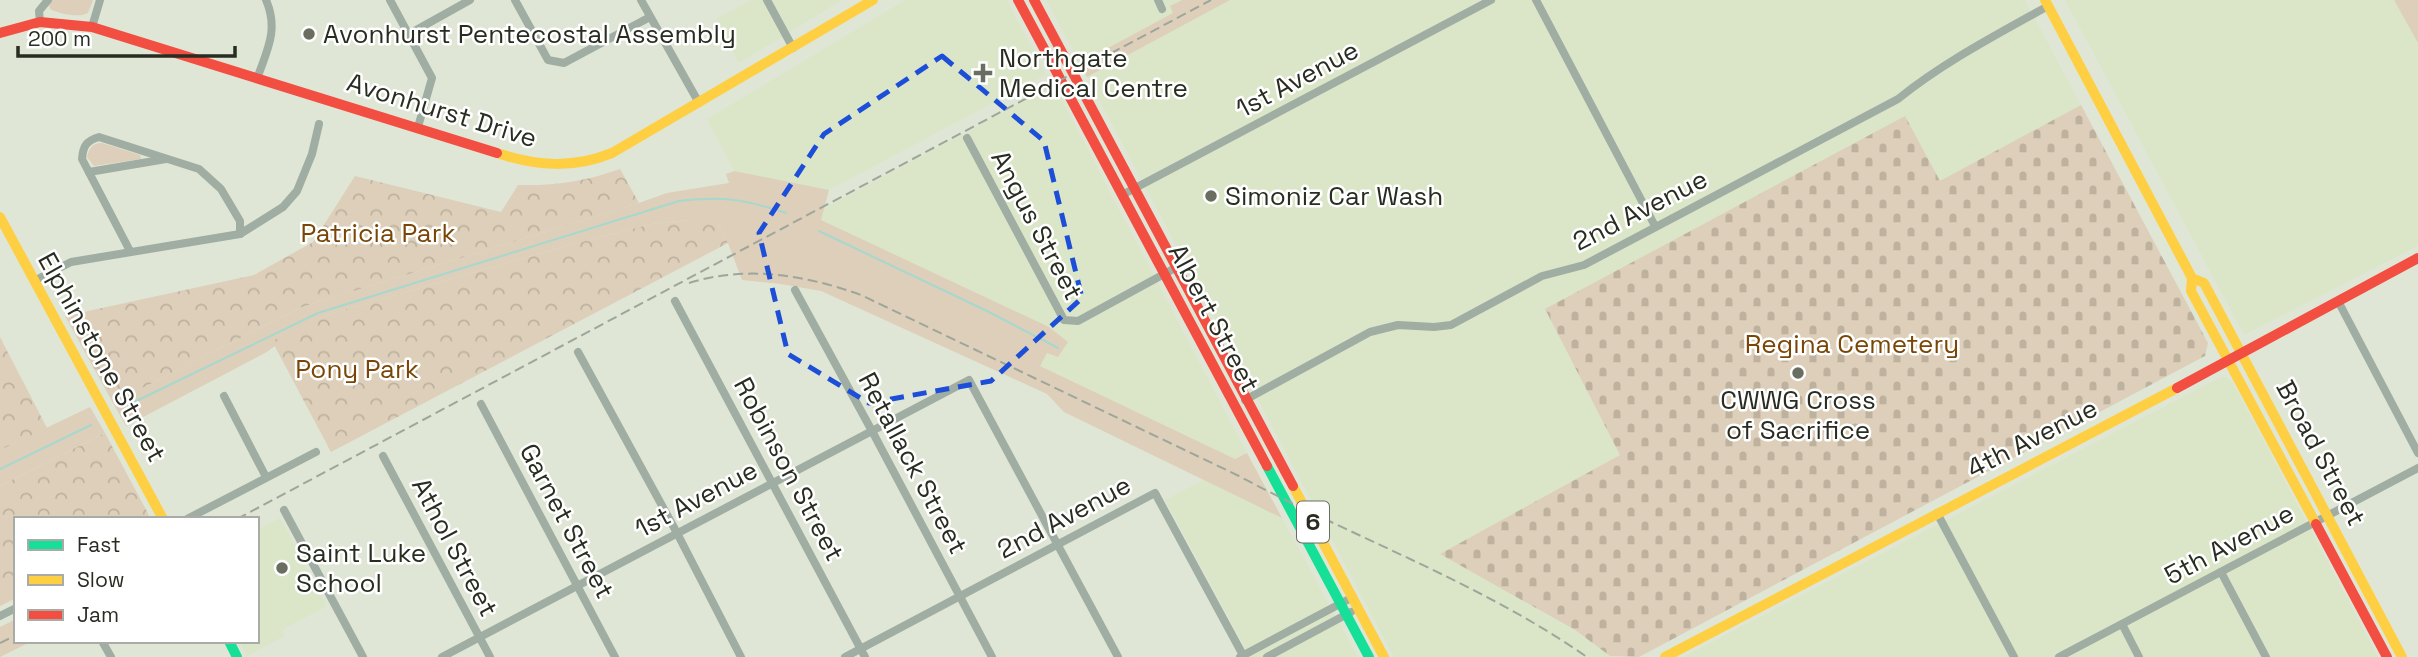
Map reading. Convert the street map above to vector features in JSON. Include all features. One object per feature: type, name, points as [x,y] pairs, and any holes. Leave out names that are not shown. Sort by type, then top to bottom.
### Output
[{"type":"main road","name":"Avonhurst Drive","points":[[0,33],[40,22],[92,27],[538,165],[569,165],[599,159],[873,0]]},
{"type":"main road","name":"Albert Street","points":[[1018,0],[1369,657]]},
{"type":"main road","name":"Albert Street","points":[[1034,0],[1384,657]]},
{"type":"main road","name":"Broad Street","points":[[2047,3],[2192,278],[2191,290],[2387,657]]},
{"type":"main road","name":"Elphinstone Street","points":[[0,217],[162,517]]},
{"type":"main road","name":"4th Avenue","points":[[1665,657],[2418,258]]},
{"type":"main road","name":"Broad Street","points":[[2192,278],[2204,284],[2402,657]]},
{"type":"street","points":[[40,22],[39,11],[48,0]]},
{"type":"street","points":[[92,27],[100,0]]},
{"type":"street","points":[[257,79],[272,31],[271,13],[266,0]]},
{"type":"street","points":[[390,0],[432,78],[418,127]]},
{"type":"street","points":[[409,34],[470,0]]},
{"type":"street","points":[[515,0],[548,60],[564,63],[650,16]]},
{"type":"street","points":[[641,0],[699,103]]},
{"type":"street","points":[[767,0],[793,48]]},
{"type":"street","name":"1st Avenue","points":[[1122,195],[1491,0]]},
{"type":"street","points":[[1536,0],[1655,226]]},
{"type":"street","name":"2nd Avenue","points":[[1234,405],[1370,332],[1398,325],[1451,325],[1542,276],[1584,265],[1898,99],[1924,78],[2047,3]]},
{"type":"street","points":[[34,281],[71,262],[240,234],[283,206],[297,191],[312,154],[319,124]]},
{"type":"street","points":[[130,251],[82,159],[83,148],[90,139],[99,137],[199,169],[221,189],[240,221],[240,234]]},
{"type":"street","name":"Angus Street","points":[[967,138],[1063,320],[1078,321],[1164,274]]},
{"type":"street","points":[[89,172],[169,159]]},
{"type":"street","points":[[1164,274],[1177,267]]},
{"type":"street","name":"Retallack Street","points":[[795,290],[992,657]]},
{"type":"street","name":"Robinson Street","points":[[675,300],[863,653]]},
{"type":"street","points":[[2338,301],[2418,453]]},
{"type":"street","points":[[578,352],[741,657]]},
{"type":"street","name":"1st Avenue","points":[[442,657],[969,380],[1058,544]]},
{"type":"street","points":[[224,396],[266,477]]},
{"type":"street","name":"Garnet Street","points":[[481,404],[615,657]]},
{"type":"street","points":[[191,517],[316,452]]},
{"type":"street","name":"Athol Street","points":[[383,456],[490,657]]},
{"type":"street","name":"5th Avenue","points":[[2059,657],[2418,468]]},
{"type":"street","name":"2nd Avenue","points":[[845,657],[863,653],[959,596],[1155,493],[1242,656]]},
{"type":"street","points":[[284,510],[363,657]]},
{"type":"street","points":[[1937,513],[2014,657]]},
{"type":"street","points":[[1058,544],[1118,657]]},
{"type":"street","points":[[2221,572],[2266,657]]},
{"type":"street","points":[[1242,656],[1353,597]]},
{"type":"street","points":[[1267,657],[1359,608]]},
{"type":"street","points":[[2122,624],[2139,657]]},
{"type":"highlighted area","points":[[942,56],[1044,141],[1082,298],[991,381],[869,403],[788,354],[759,233],[824,134]]},
{"type":"shaded area","points":[[751,0],[842,0],[739,63],[716,19]]},
{"type":"shaded area","points":[[905,0],[1007,0],[1046,75],[829,190],[734,171],[707,119]]},
{"type":"shaded area","points":[[1046,0],[1182,0],[1170,6],[1173,13],[1080,63]]},
{"type":"shaded area","points":[[1230,0],[2025,0],[2081,105],[1940,181],[1905,117],[1545,310],[1620,455],[1441,554],[1575,631],[1610,656],[1618,657],[1394,657],[1087,77]]},
{"type":"shaded area","points":[[2065,0],[2394,0],[2418,43],[2418,246],[2244,335]]},
{"type":"shaded area","points":[[1054,85],[1247,453],[1235,460],[1040,366],[1047,353],[820,220],[823,209]]},
{"type":"shaded area","points":[[2221,377],[2226,377],[2233,383],[2378,657],[1683,657]]},
{"type":"shaded area","points":[[1203,480],[1282,518],[1358,657],[1250,657],[1165,500]]},
{"type":"shaded area","name":"Saint Luke School","points":[[280,518],[327,606],[282,630],[285,636],[247,656],[240,643],[259,643],[259,529]]},
{"type":"green space","points":[[51,0],[93,0],[88,13],[75,15],[50,9]]},
{"type":"green space","points":[[1182,0],[1230,0],[1087,77],[1080,63],[1173,13],[1170,6]]},
{"type":"green space","points":[[2394,0],[2418,0],[2418,43]]},
{"type":"green space","name":"Regina Cemetery","points":[[2081,105],[2208,343],[2205,356],[1639,657],[1610,656],[1575,630],[1440,554],[1620,455],[1545,309],[1905,116],[1940,181]]},
{"type":"green space","points":[[102,143],[140,155],[141,159],[94,166],[87,157],[88,154],[93,145]]},
{"type":"green space","name":"Patricia Park","points":[[620,169],[639,203],[302,307],[113,403],[65,316],[254,275],[313,242],[355,176],[501,212],[518,185],[570,182]]},
{"type":"green space","points":[[734,171],[829,190],[821,220],[1049,327],[1068,342],[1058,357],[1047,353],[1040,366],[1235,459],[1247,453],[1282,518],[1064,412],[1047,394],[821,291],[742,280],[716,220],[651,224],[326,315],[273,342],[275,346],[265,353],[126,426],[113,403],[302,307],[667,193],[729,183],[726,174]]},
{"type":"green space","name":"Pony Park","points":[[716,220],[728,243],[331,452],[272,341],[326,315],[562,247],[651,224]]},
{"type":"green space","points":[[0,337],[47,428],[0,450]]},
{"type":"green space","points":[[90,407],[105,433],[0,486],[0,450]]},
{"type":"green space","points":[[105,433],[150,517],[14,517],[14,599],[0,606],[0,486]]},
{"type":"green space","points":[[14,620],[14,643],[28,643],[0,657],[0,627]]},
{"type":"waterway","points":[[128,405],[318,313],[679,201],[733,200],[786,213]]},
{"type":"waterway","points":[[819,231],[1058,348]]},
{"type":"waterway","points":[[0,469],[91,425]]},
{"type":"railway","points":[[241,517],[1211,0]]},
{"type":"railway","points":[[689,283],[732,274],[776,275],[819,282],[861,295],[1460,583],[1546,630],[1587,657]]},
{"type":"railway","points":[[0,643],[14,636]]},
{"type":"traffic: fast","points":[[1267,466],[1369,657]]},
{"type":"traffic: fast","points":[[230,643],[237,657]]},
{"type":"traffic: slow","points":[[497,153],[526,161],[554,164],[583,162],[612,153],[873,0]]},
{"type":"traffic: slow","points":[[2045,0],[2192,278],[2191,291],[2316,524]]},
{"type":"traffic: slow","points":[[0,217],[162,517]]},
{"type":"traffic: slow","points":[[2192,278],[2204,283],[2402,657]]},
{"type":"traffic: slow","points":[[1665,657],[2177,388]]},
{"type":"traffic: slow","points":[[1293,486],[1384,657]]},
{"type":"traffic: jam","points":[[1018,0],[1267,466]]},
{"type":"traffic: jam","points":[[1034,0],[1293,486]]},
{"type":"traffic: jam","points":[[0,33],[40,22],[92,27],[497,153]]},
{"type":"traffic: jam","points":[[2177,388],[2418,258]]},
{"type":"traffic: jam","points":[[2316,524],[2387,657]]},
{"type":"place","name":"Avonhurst Pentecostal Assembly","points":[[309,34]]},
{"type":"place","name":"Northgate Medical Centre","points":[[983,73]]},
{"type":"place","name":"Simoniz Car Wash","points":[[1211,196]]},
{"type":"place","name":"CWWG Cross of Sacrifice","points":[[1798,373]]},
{"type":"place","name":"Saint Luke School","points":[[282,568]]}]
